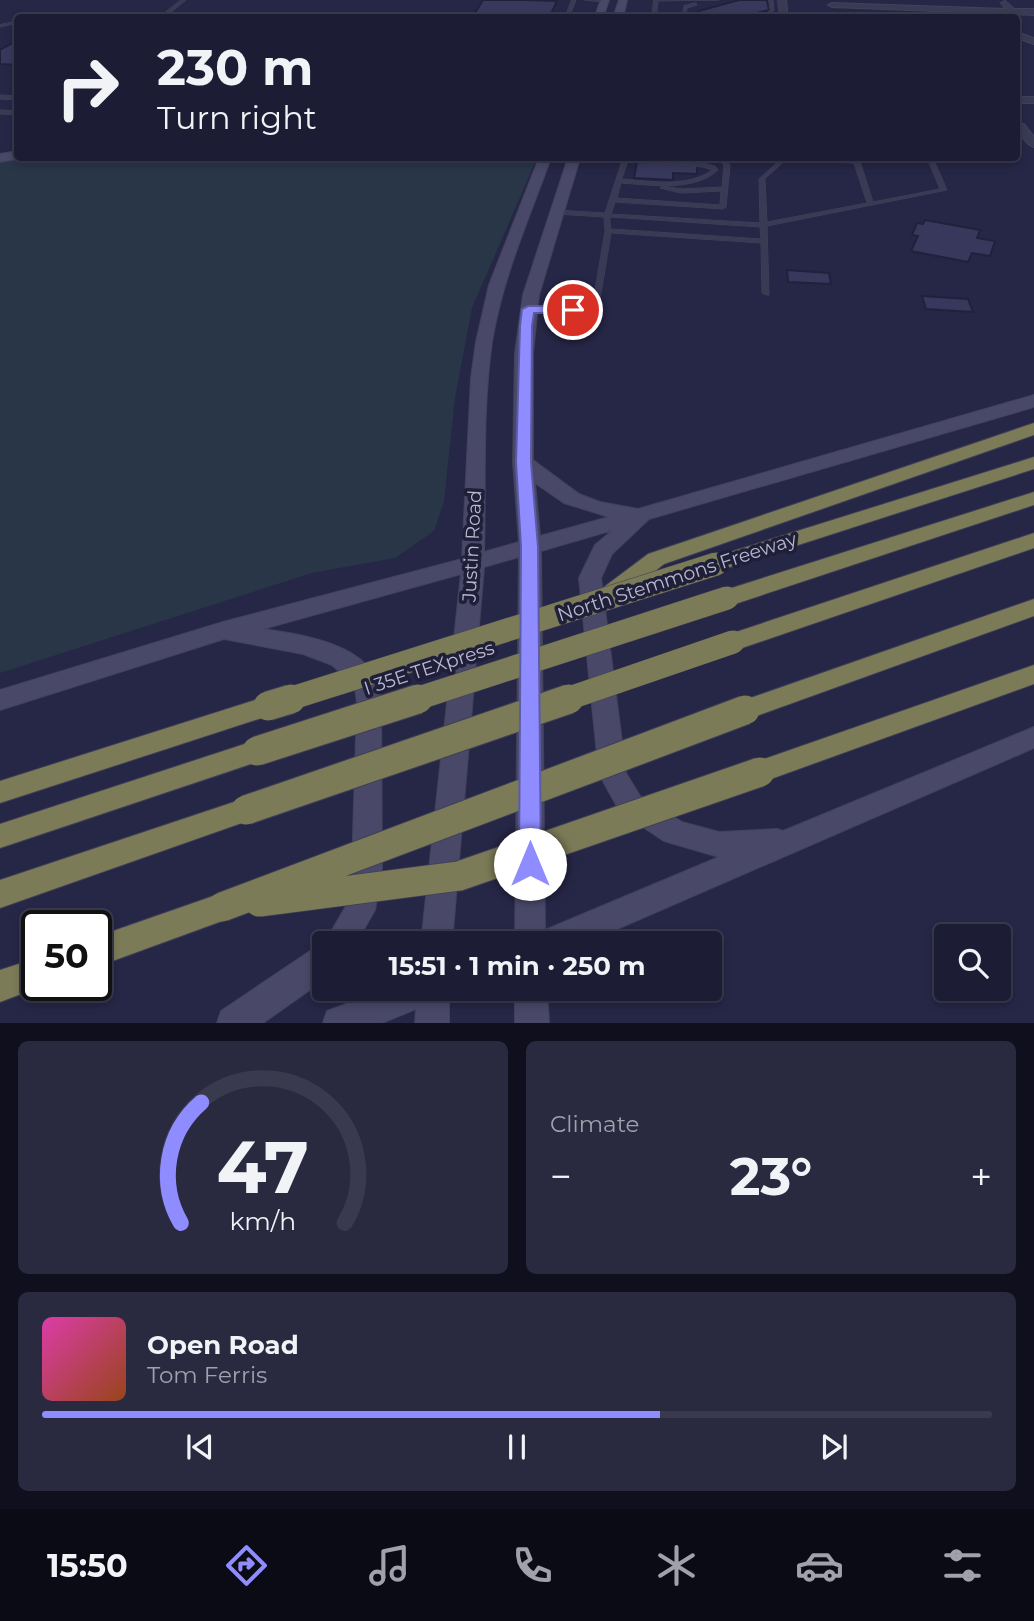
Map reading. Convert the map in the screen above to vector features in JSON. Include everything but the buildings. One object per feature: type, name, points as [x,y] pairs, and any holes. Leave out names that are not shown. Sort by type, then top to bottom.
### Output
[{"type":"highway","points":[[601,601],[656,559],[1034,429]]},
{"type":"highway","name":"North Stemmons Freeway","points":[[0,792],[1034,463]]},
{"type":"highway","name":"I 35E TEXpress","points":[[0,836],[1034,498]]},
{"type":"highway","points":[[0,894],[1034,540]]},
{"type":"highway","points":[[112,946],[745,710],[1034,607]]},
{"type":"highway","points":[[222,907],[459,876],[1034,674]]},
{"type":"highway","points":[[0,986],[21,979]]},
{"type":"main road","name":"Justin Road","points":[[438,931],[473,563],[480,378],[486,331],[497,285],[544,161]]},
{"type":"main road","points":[[530,931],[530,547],[523,462],[524,353],[528,309],[535,277],[573,161]]},
{"type":"main road","points":[[0,700],[223,631],[530,547],[1034,401]]},
{"type":"main road","points":[[523,462],[552,489],[571,499],[603,511],[643,514]]},
{"type":"main road","points":[[643,514],[603,550],[590,578],[613,774],[631,804],[674,832],[719,845],[792,840]]},
{"type":"main road","points":[[223,631],[318,648],[342,659],[366,682],[370,704],[366,868],[360,910],[347,931]]},
{"type":"main road","points":[[579,931],[1034,737]]},
{"type":"main road","points":[[233,1023],[312,969]]},
{"type":"main road","points":[[339,1023],[399,1001]]},
{"type":"main road","points":[[431,1001],[432,1023]]},
{"type":"main road","points":[[531,1001],[532,1023]]},
{"type":"street","points":[[960,0],[976,14]]},
{"type":"street","points":[[1004,0],[1012,12]]},
{"type":"street","points":[[831,3],[1034,12]]},
{"type":"street","points":[[1020,128],[1034,144]]},
{"type":"lane","points":[[166,14],[184,0]]},
{"type":"lane","points":[[587,0],[605,0]]},
{"type":"lane","points":[[654,14],[656,0],[703,2]]},
{"type":"lane","points":[[684,14],[685,7],[717,0]]},
{"type":"lane","points":[[528,309],[595,310],[608,231],[607,215],[626,161]]},
{"type":"lane","points":[[620,183],[692,187],[715,170],[707,165],[653,161]]},
{"type":"lane","points":[[721,222],[727,165],[722,161]]},
{"type":"lane","points":[[766,293],[762,179],[782,161]]},
{"type":"lane","points":[[858,161],[870,204]]},
{"type":"lane","points":[[556,212],[763,225],[944,190],[931,161]]},
{"type":"lane","points":[[620,183],[681,191],[725,189]]},
{"type":"lane","points":[[613,200],[723,207]]},
{"type":"lane","points":[[608,231],[764,241]]},
{"type":"shaded area","points":[[0,160],[536,161],[472,308],[455,398],[444,501],[434,531],[395,558],[312,573],[0,673]]},
{"type":"route","points":[[530,864],[530,547],[523,462],[526,326],[528,309],[573,310]]}]
